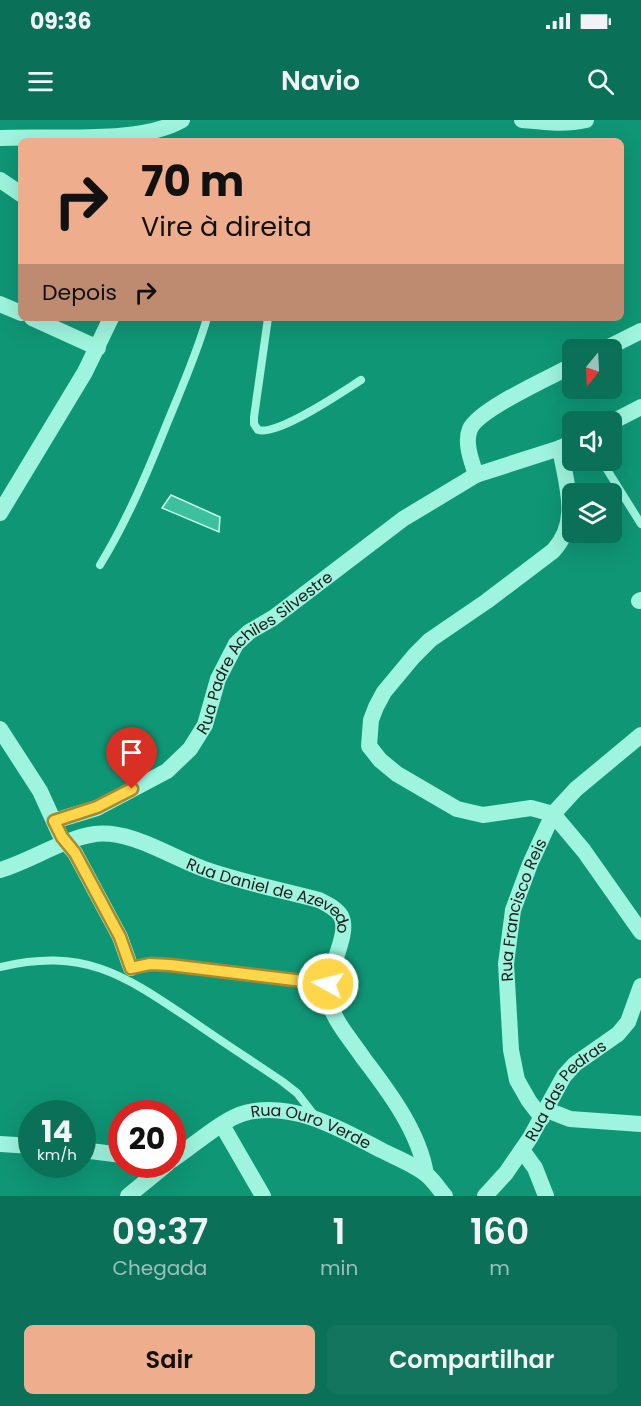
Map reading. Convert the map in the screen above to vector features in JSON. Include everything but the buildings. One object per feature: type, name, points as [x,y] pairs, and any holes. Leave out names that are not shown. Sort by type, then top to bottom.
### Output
[{"type":"street","points":[[0,138],[124,136],[145,133],[182,120]]},
{"type":"street","points":[[522,120],[547,123],[586,120]]},
{"type":"street","points":[[0,180],[18,192]]},
{"type":"street","points":[[0,304],[18,312]]},
{"type":"street","points":[[39,321],[98,348]]},
{"type":"street","points":[[0,513],[98,348],[110,321]]},
{"type":"street","points":[[622,340],[641,331]]},
{"type":"street","points":[[476,475],[468,451],[469,430],[482,413],[562,371]]},
{"type":"street","points":[[622,416],[641,406]]},
{"type":"street","name":"Rua Padre Achiles Silvestre","points":[[51,813],[97,807],[167,771],[190,749],[206,725],[218,679],[236,644],[249,632],[273,618],[403,519],[476,475],[562,447]]},
{"type":"street","points":[[568,471],[570,511],[562,542],[487,601],[430,640],[414,656],[384,692],[375,707],[371,720],[369,746],[380,760],[397,774],[457,809],[483,815],[531,808],[553,814],[584,851],[641,932]]},
{"type":"street","points":[[0,729],[75,853],[120,937],[125,971]]},
{"type":"street","name":"Rua Francisco Reis","points":[[545,1114],[523,1091],[515,1072],[508,1020],[506,964],[513,910],[530,864],[553,814],[576,789],[641,735]]},
{"type":"street","name":"Rua Daniel de Azevedo","points":[[67,843],[94,834],[130,838],[204,869],[319,900],[332,906],[341,915],[343,924],[328,984],[328,996],[335,1016],[412,1132],[421,1149],[426,1174]]},
{"type":"street","points":[[0,870],[67,843]]},
{"type":"street","name":"Rua das Pedras","points":[[485,1196],[506,1173],[522,1150],[545,1114],[564,1076],[574,1064],[618,1034],[628,1022],[641,987]]},
{"type":"street","name":"Rua Ouro Verde","points":[[186,1150],[242,1113],[260,1109],[283,1110],[338,1128],[426,1174],[445,1196]]},
{"type":"street","points":[[545,1114],[570,1119],[641,1124]]},
{"type":"street","points":[[222,1125],[263,1196]]},
{"type":"street","points":[[0,1144],[18,1145]]},
{"type":"street","points":[[522,1150],[535,1168],[546,1196]]},
{"type":"street","points":[[128,1196],[150,1178]]},
{"type":"lane","points":[[100,566],[135,501],[193,362],[206,321]]},
{"type":"lane","points":[[268,321],[254,417],[254,424],[258,430],[264,432],[272,430],[295,419],[361,380]]},
{"type":"lane","points":[[608,471],[641,524]]},
{"type":"lane","points":[[0,967],[32,962],[75,962],[125,971],[150,964],[170,965],[328,984]]},
{"type":"lane","points":[[125,971],[167,1003],[283,1082],[297,1093],[319,1121]]},
{"type":"route","points":[[132,789],[97,807],[54,821],[62,837],[75,853],[120,937],[131,968],[150,964],[170,965],[328,984]]}]
